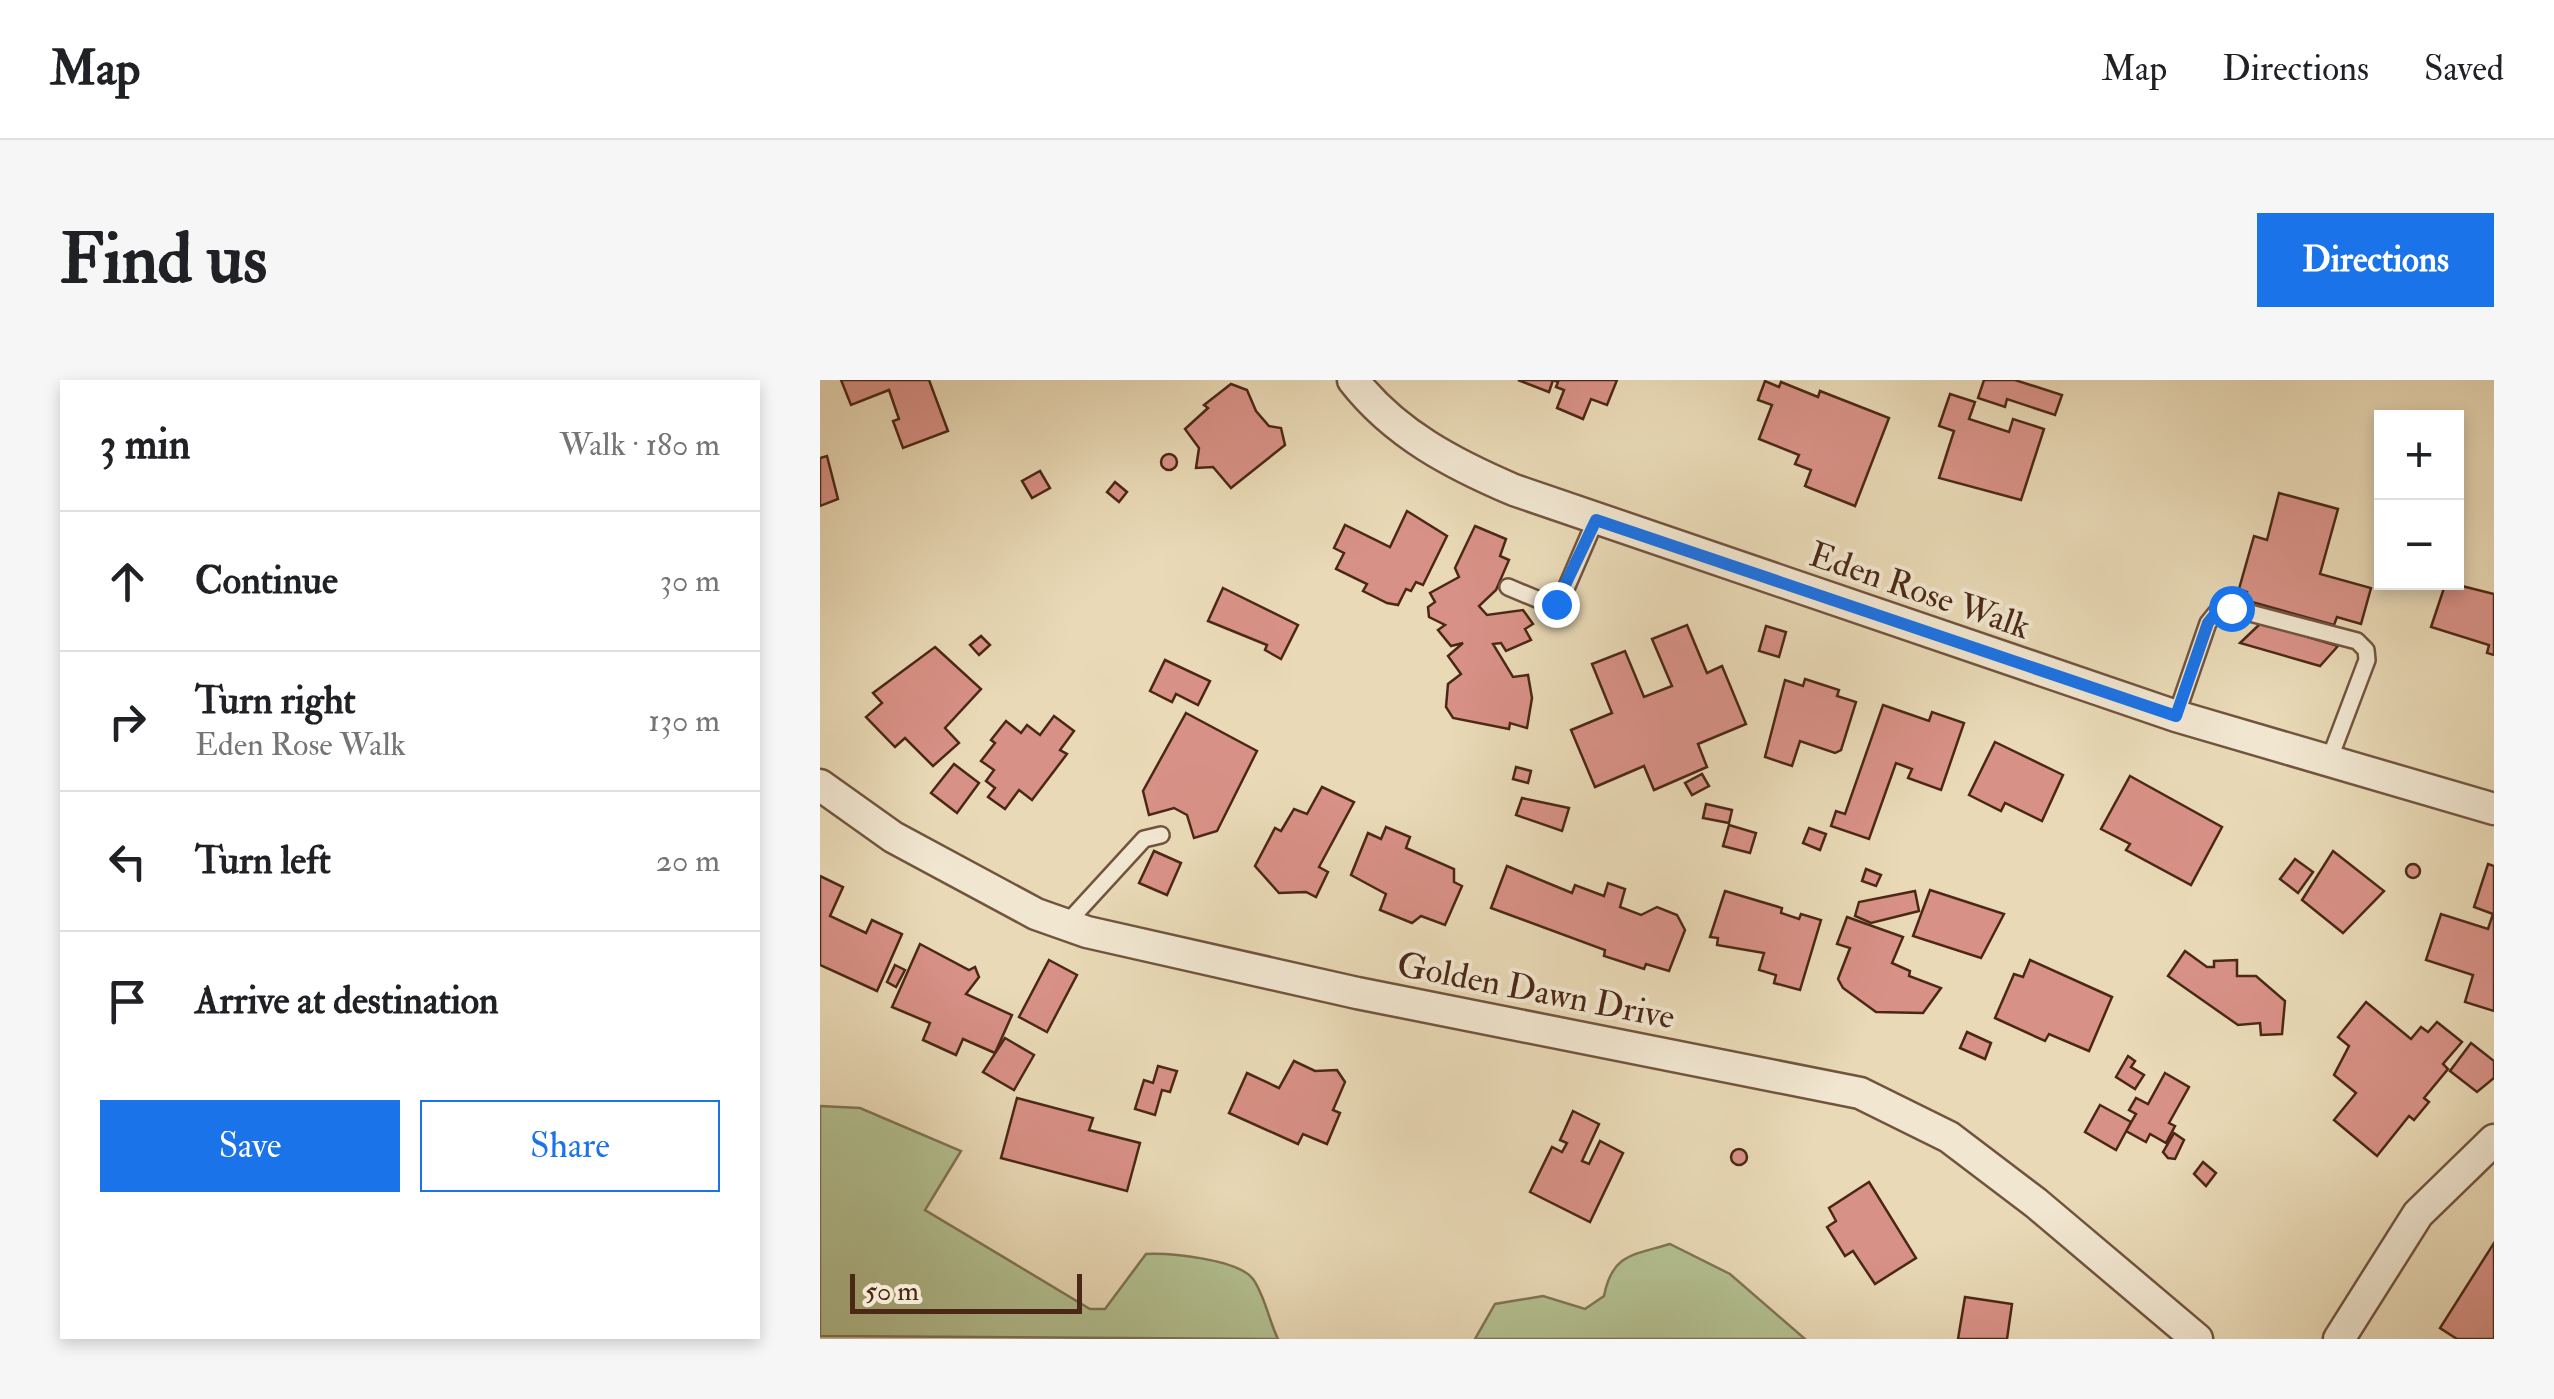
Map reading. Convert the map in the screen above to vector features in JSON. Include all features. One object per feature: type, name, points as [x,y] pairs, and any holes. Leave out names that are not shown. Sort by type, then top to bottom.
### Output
[{"type":"street","name":"Eden Rose Walk","points":[[1353,380],[1399,427],[1451,463],[1596,520],[2176,716],[2494,809]]},
{"type":"street","name":"Golden Dawn Drive","points":[[820,785],[893,838],[1036,914],[1066,924],[1356,994],[1860,1093],[1949,1136],[2197,1339]]},
{"type":"street","points":[[2338,1339],[2418,1214],[2494,1140]]},
{"type":"lane","points":[[1508,588],[1552,605],[1561,600],[1596,520]]},
{"type":"lane","points":[[2176,716],[2216,613],[2231,608],[2357,641],[2366,650],[2367,660],[2328,762]]},
{"type":"lane","points":[[1066,924],[1144,839],[1161,835]]},
{"type":"green space","points":[[820,1106],[860,1108],[961,1151],[925,1210],[1090,1309],[1105,1309],[1146,1254],[1203,1259],[1233,1267],[1253,1279],[1278,1339],[820,1336]]},
{"type":"green space","points":[[1670,1244],[1730,1274],[1805,1339],[1475,1339],[1495,1304],[1543,1296],[1585,1309],[1604,1296],[1612,1272],[1626,1258]]},
{"type":"building","points":[[841,380],[929,380],[948,431],[903,448],[893,421],[899,419],[889,390],[851,405]]},
{"type":"building","points":[[1518,380],[1553,380],[1549,392]]},
{"type":"building","points":[[1553,380],[1617,380],[1607,405],[1591,399],[1583,419],[1557,408],[1564,390],[1556,387],[1558,382]]},
{"type":"building","points":[[1984,380],[2015,380],[2062,395],[2055,415],[2007,399],[2005,407],[1978,398]]},
{"type":"building","points":[[1765,381],[1779,387],[1781,382],[1818,397],[1820,391],[1889,418],[1855,506],[1805,486],[1811,470],[1795,464],[1799,455],[1759,439],[1772,405],[1758,400]]},
{"type":"building","points":[[1231,384],[1247,390],[1256,411],[1269,426],[1281,428],[1285,445],[1231,488],[1213,467],[1196,468],[1199,448],[1185,429],[1208,408],[1204,405]]},
{"type":"building","points":[[1950,394],[1975,402],[1969,419],[2009,432],[2013,419],[2044,429],[2021,500],[1939,478],[1954,431],[1939,426]]},
{"type":"building","points":[[1169,454],[1177,462],[1169,470],[1161,462]]},
{"type":"building","points":[[827,456],[838,499],[820,506],[820,458]]},
{"type":"building","points":[[1040,471],[1050,488],[1032,498],[1022,481]]},
{"type":"building","points":[[1115,482],[1127,492],[1119,502],[1107,492]]},
{"type":"building","points":[[2279,493],[2338,509],[2320,574],[2371,588],[2361,624],[2337,617],[2334,625],[2245,600],[2247,592],[2239,589],[2254,536],[2267,540]]},
{"type":"building","points":[[1407,511],[1447,536],[1423,585],[1416,582],[1411,591],[1406,589],[1398,605],[1363,591],[1367,584],[1336,569],[1344,553],[1334,548],[1345,525],[1390,547]]},
{"type":"building","points":[[1475,526],[1506,539],[1500,556],[1509,560],[1496,590],[1479,606],[1487,615],[1523,610],[1533,624],[1525,629],[1531,640],[1506,651],[1501,643],[1493,644],[1513,677],[1528,675],[1532,698],[1527,728],[1510,723],[1509,729],[1453,718],[1446,707],[1448,684],[1461,674],[1448,656],[1463,643],[1451,646],[1438,630],[1445,625],[1429,617],[1428,607],[1435,602],[1430,593],[1459,577],[1455,568]]},
{"type":"building","points":[[2464,586],[2494,594],[2494,655],[2487,653],[2489,645],[2431,627],[2443,590],[2464,590]]},
{"type":"building","points":[[1223,588],[1298,625],[1281,659],[1265,650],[1267,645],[1208,621]]},
{"type":"building","points":[[2261,623],[2338,646],[2320,666],[2240,643]]},
{"type":"building","points":[[1687,625],[1707,673],[1722,666],[1746,724],[1698,744],[1707,767],[1654,790],[1644,766],[1595,787],[1571,730],[1612,713],[1592,664],[1625,651],[1644,697],[1672,686],[1652,639]]},
{"type":"building","points":[[1766,626],[1786,632],[1779,657],[1759,651]]},
{"type":"building","points":[[981,636],[990,645],[979,655],[970,645]]},
{"type":"building","points":[[935,647],[981,689],[945,728],[959,743],[933,766],[905,738],[895,747],[866,717],[882,703],[873,693]]},
{"type":"building","points":[[1165,660],[1210,681],[1198,705],[1176,694],[1172,702],[1150,691]]},
{"type":"building","points":[[1805,679],[1839,690],[1837,696],[1856,702],[1841,750],[1835,753],[1800,741],[1792,766],[1765,757],[1785,680],[1803,686]]},
{"type":"building","points":[[1883,705],[1929,721],[1932,712],[1964,723],[1941,790],[1908,778],[1912,769],[1896,763],[1869,839],[1831,826],[1836,811],[1845,814]]},
{"type":"building","points":[[1186,713],[1257,751],[1217,831],[1194,838],[1187,815],[1174,808],[1149,815],[1143,791]]},
{"type":"building","points":[[1054,716],[1074,731],[1060,750],[1067,754],[1032,800],[1019,790],[1005,809],[988,797],[995,788],[986,781],[994,770],[981,761],[995,743],[991,740],[1006,721],[1021,733],[1027,725],[1040,735]]},
{"type":"building","points":[[1995,742],[2063,775],[2042,821],[2005,803],[2001,811],[1969,795]]},
{"type":"building","points":[[954,764],[979,783],[957,813],[931,793]]},
{"type":"building","points":[[1516,767],[1531,771],[1528,783],[1513,779]]},
{"type":"building","points":[[1702,774],[1709,786],[1692,795],[1685,783]]},
{"type":"building","points":[[2130,776],[2222,827],[2191,885],[2126,850],[2130,844],[2101,829]]},
{"type":"building","points":[[1322,787],[1354,802],[1319,867],[1328,872],[1316,897],[1306,892],[1279,893],[1255,866],[1275,828],[1281,831],[1294,809],[1307,814]]},
{"type":"building","points":[[1522,798],[1569,808],[1562,831],[1516,815]]},
{"type":"building","points":[[1706,804],[1732,810],[1729,823],[1703,818]]},
{"type":"building","points":[[1729,825],[1756,833],[1750,853],[1723,846]]},
{"type":"building","points":[[1386,827],[1410,837],[1406,848],[1454,869],[1454,882],[1462,886],[1445,925],[1421,916],[1412,923],[1380,910],[1386,894],[1351,875],[1368,833],[1381,839]]},
{"type":"building","points":[[1809,828],[1826,834],[1820,850],[1803,843]]},
{"type":"building","points":[[1154,851],[1181,863],[1167,895],[1139,883]]},
{"type":"building","points":[[2333,851],[2384,891],[2343,933],[2302,900]]},
{"type":"building","points":[[2295,859],[2313,872],[2298,893],[2280,879]]},
{"type":"building","points":[[2413,864],[2420,871],[2413,878],[2406,871]]},
{"type":"building","points":[[2488,864],[2494,866],[2494,1011],[2465,1002],[2473,975],[2426,960],[2441,914],[2488,929],[2493,914],[2474,907]]},
{"type":"building","points":[[1507,866],[1572,893],[1575,885],[1604,896],[1608,883],[1625,889],[1620,907],[1641,915],[1657,907],[1677,915],[1685,930],[1669,971],[1646,964],[1644,969],[1604,956],[1605,950],[1491,908]]},
{"type":"building","points":[[1866,869],[1881,875],[1876,886],[1862,881]]},
{"type":"building","points":[[820,876],[843,887],[830,916],[866,933],[872,920],[902,934],[877,991],[820,965]]},
{"type":"building","points":[[1930,890],[2004,914],[1981,958],[1913,936]]},
{"type":"building","points":[[1725,891],[1782,908],[1781,913],[1799,919],[1801,914],[1821,920],[1800,990],[1774,983],[1776,975],[1759,970],[1764,953],[1717,945],[1718,938],[1710,937]]},
{"type":"building","points":[[1915,891],[1919,911],[1871,923],[1855,916],[1859,902]]},
{"type":"building","points":[[1847,917],[1903,937],[1892,963],[1910,971],[1909,976],[1941,988],[1923,1013],[1876,1012],[1843,988],[1838,979],[1850,948],[1837,944]]},
{"type":"building","points":[[920,944],[969,970],[975,967],[979,977],[966,994],[1012,1015],[995,1053],[963,1039],[956,1055],[923,1040],[930,1023],[892,1007]]},
{"type":"building","points":[[2185,951],[2207,967],[2214,967],[2214,961],[2237,960],[2237,976],[2256,976],[2285,1001],[2282,1034],[2261,1035],[2260,1023],[2238,1025],[2168,976]]},
{"type":"building","points":[[1049,960],[1077,975],[1047,1032],[1019,1017]]},
{"type":"building","points":[[2030,960],[2112,997],[2089,1051],[2049,1034],[2045,1041],[1995,1018],[2014,974],[2023,977]]},
{"type":"building","points":[[895,965],[905,970],[896,987],[887,982]]},
{"type":"building","points":[[2366,1002],[2411,1039],[2421,1027],[2428,1032],[2437,1022],[2462,1042],[2443,1064],[2448,1069],[2424,1098],[2429,1102],[2414,1120],[2409,1116],[2377,1156],[2334,1120],[2356,1093],[2334,1075],[2349,1046],[2338,1037]]},
{"type":"building","points":[[1967,1032],[1991,1043],[1985,1059],[1960,1048]]},
{"type":"building","points":[[1005,1038],[1034,1055],[1014,1090],[983,1072]]},
{"type":"building","points":[[2471,1043],[2494,1061],[2494,1078],[2477,1092],[2450,1071]]},
{"type":"building","points":[[2128,1056],[2135,1061],[2131,1067],[2144,1075],[2135,1089],[2116,1077]]},
{"type":"building","points":[[1294,1061],[1315,1071],[1337,1070],[1345,1082],[1333,1110],[1340,1113],[1327,1144],[1303,1134],[1298,1144],[1229,1113],[1247,1073],[1279,1088]]},
{"type":"building","points":[[1158,1066],[1177,1071],[1170,1092],[1162,1090],[1155,1115],[1135,1109],[1144,1080],[1153,1083]]},
{"type":"building","points":[[2165,1073],[2189,1087],[2169,1123],[2175,1126],[2166,1143],[2150,1134],[2146,1142],[2126,1131],[2136,1114],[2129,1110],[2136,1098],[2148,1104]]},
{"type":"building","points":[[1017,1098],[1093,1118],[1089,1130],[1140,1143],[1127,1191],[1001,1158]]},
{"type":"building","points":[[2100,1105],[2131,1122],[2116,1150],[2085,1132]]},
{"type":"building","points":[[1573,1111],[1599,1124],[1582,1161],[1589,1164],[1600,1141],[1623,1153],[1590,1222],[1530,1192],[1552,1147],[1562,1152],[1567,1143],[1560,1140]]},
{"type":"building","points":[[2174,1133],[2184,1140],[2175,1159],[2163,1152]]},
{"type":"building","points":[[1739,1149],[1747,1157],[1739,1165],[1731,1157]]},
{"type":"building","points":[[2203,1162],[2216,1173],[2206,1186],[2194,1174]]},
{"type":"building","points":[[1869,1182],[1916,1258],[1875,1284],[1853,1251],[1845,1256],[1827,1227],[1836,1221],[1829,1208]]},
{"type":"building","points":[[2494,1243],[2494,1339],[2457,1339],[2440,1328]]},
{"type":"building","points":[[1965,1297],[2012,1304],[2007,1339],[1958,1339]]},
{"type":"route","points":[[1556,604],[1596,520],[2176,716],[2208,623],[2216,613],[2231,608]]}]
